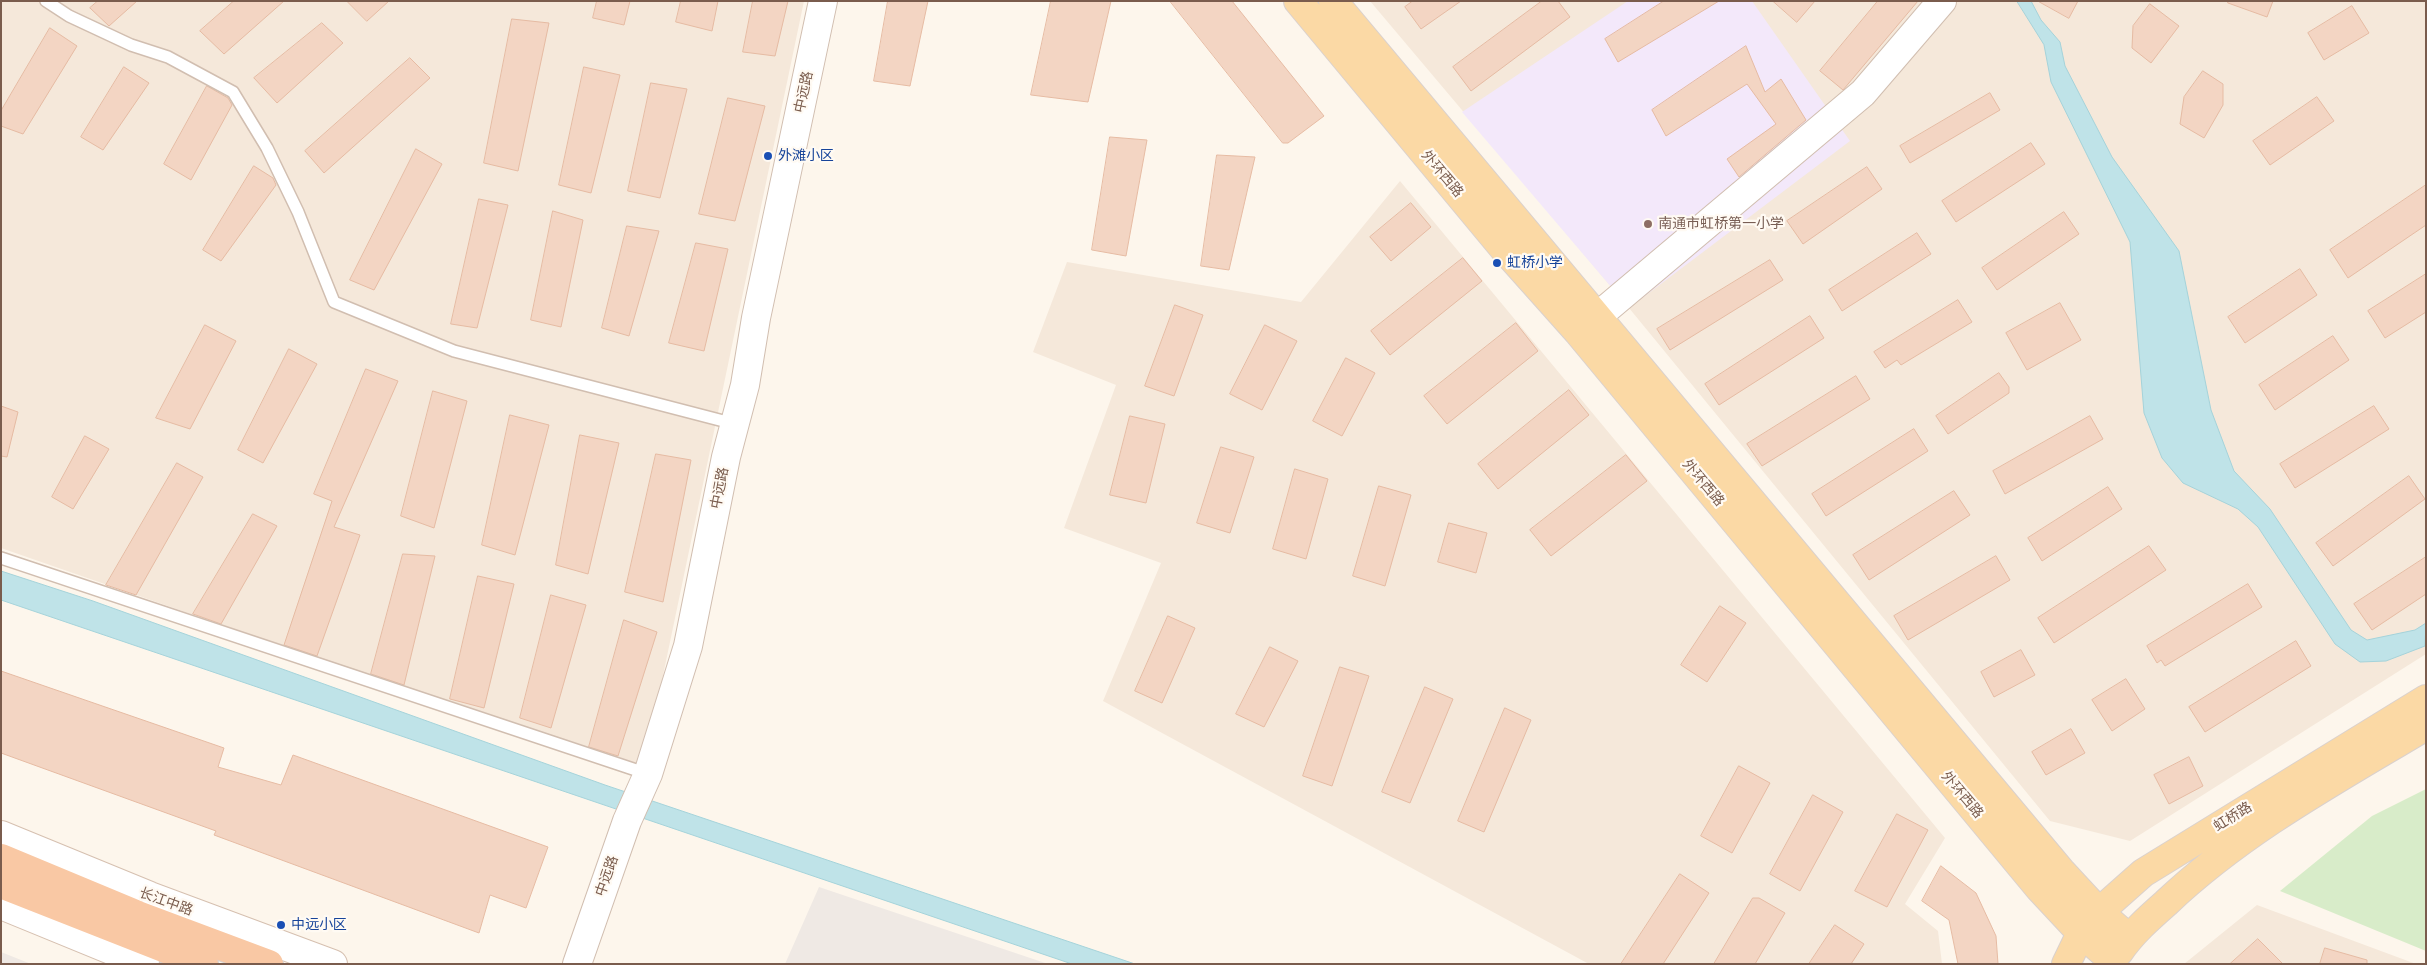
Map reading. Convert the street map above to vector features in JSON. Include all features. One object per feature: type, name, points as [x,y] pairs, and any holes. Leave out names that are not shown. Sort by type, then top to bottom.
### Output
[{"type":"highway","name":"长江中路","points":[[1,858],[138,915],[203,955]]},
{"type":"highway","name":"长江中路","points":[[1,884],[203,955],[269,964]]},
{"type":"main road","name":"外环西路","points":[[1298,1],[1504,249],[1587,324],[2061,871],[2128,938]]},
{"type":"main road","name":"外环西路","points":[[1334,1],[1587,324],[2039,888],[2111,962]]},
{"type":"main road","name":"虹桥路","points":[[2066,964],[2081,933],[2100,912],[2143,873],[2426,699]]},
{"type":"main road","name":"虹桥路","points":[[2111,962],[2128,938],[2181,888],[2256,829],[2426,726]]},
{"type":"street","name":"中远路","points":[[577,964],[627,821],[644,781],[688,646],[726,457],[735,424],[824,1]]},
{"type":"street","points":[[1587,324],[1863,93],[1942,1]]},
{"type":"street","name":"长江中路","points":[[1,835],[150,896],[333,964]]},
{"type":"street","points":[[1,905],[145,964]]},
{"type":"lane","points":[[46,1],[69,16],[131,45],[168,57],[233,92],[267,148],[298,212],[334,302],[454,351],[735,424]]},
{"type":"lane","points":[[1,558],[644,781]]},
{"type":"shaded area","name":"外滩小区","points":[[1,1],[804,1],[643,771],[1,548]]},
{"type":"shaded area","points":[[1370,1],[2426,1],[2426,654],[2130,841],[2050,821],[1629,308]]},
{"type":"shaded area","name":"南通市虹桥第一小学","points":[[1628,1],[1752,1],[1850,141],[1629,308],[1462,112]]},
{"type":"shaded area","points":[[1400,181],[1945,838],[1905,904],[1938,931],[1942,964],[1589,964],[1103,701],[1161,563],[1064,528],[1116,385],[1033,352],[1067,262],[1301,302]]},
{"type":"shaded area","points":[[819,887],[1048,964],[785,964]]},
{"type":"shaded area","points":[[2257,905],[2416,964],[2184,964]]},
{"type":"shaded area","points":[[1,952],[31,964],[1,964]]},
{"type":"green space","points":[[2426,789],[2426,951],[2280,891],[2372,816]]},
{"type":"water","points":[[2017,1],[2031,1],[2041,20],[2060,42],[2065,66],[2112,157],[2179,251],[2211,410],[2234,471],[2270,509],[2351,630],[2367,640],[2415,630],[2426,623],[2425,646],[2386,661],[2360,662],[2335,644],[2258,527],[2238,509],[2183,483],[2162,458],[2144,413],[2130,242],[2051,82],[2044,45]]},
{"type":"water","points":[[1,571],[93,601],[605,785],[1135,964],[1072,964],[1,600]]},
{"type":"building","points":[[98,1],[137,1],[109,26],[90,8]]},
{"type":"building","points":[[234,1],[284,1],[224,54],[200,31]]},
{"type":"building","points":[[347,1],[389,1],[367,21]]},
{"type":"building","points":[[597,1],[630,1],[624,25],[593,18]]},
{"type":"building","points":[[681,1],[718,1],[712,31],[676,22]]},
{"type":"building","points":[[753,1],[788,1],[775,56],[743,52]]},
{"type":"building","points":[[888,1],[928,1],[910,86],[874,81]]},
{"type":"building","points":[[1051,1],[1111,1],[1088,102],[1031,95]]},
{"type":"building","points":[[1170,1],[1232,1],[1324,116],[1288,143],[1283,143]]},
{"type":"building","points":[[1413,1],[1461,1],[1421,29],[1405,7]]},
{"type":"building","points":[[1542,1],[1558,1],[1570,17],[1471,91],[1453,67]]},
{"type":"building","points":[[1664,1],[1719,1],[1618,62],[1605,39]]},
{"type":"building","points":[[1773,1],[1815,1],[1797,22]]},
{"type":"building","points":[[1878,1],[1918,1],[1843,90],[1820,71]]},
{"type":"building","points":[[2038,1],[2078,1],[2069,18]]},
{"type":"building","points":[[2228,1],[2273,1],[2267,17],[2228,3]]},
{"type":"building","points":[[2150,4],[2179,26],[2151,63],[2132,48],[2133,26]]},
{"type":"building","points":[[2352,6],[2369,33],[2324,60],[2308,33]]},
{"type":"building","points":[[512,19],[549,23],[518,171],[484,163]]},
{"type":"building","points":[[322,23],[343,43],[277,103],[254,78]]},
{"type":"building","points":[[50,28],[77,46],[23,134],[1,126],[1,111]]},
{"type":"building","points":[[1746,46],[1765,92],[1781,79],[1806,120],[1739,177],[1727,159],[1776,124],[1747,84],[1666,136],[1652,110]]},
{"type":"building","points":[[410,58],[430,78],[324,173],[305,151]]},
{"type":"building","points":[[124,67],[149,83],[103,150],[81,137]]},
{"type":"building","points":[[584,67],[620,75],[591,193],[559,185]]},
{"type":"building","points":[[2203,71],[2223,84],[2223,105],[2204,138],[2180,124],[2184,97]]},
{"type":"building","points":[[651,83],[687,89],[660,198],[628,191]]},
{"type":"building","points":[[207,86],[228,98],[232,105],[191,180],[164,164]]},
{"type":"building","points":[[1990,93],[2000,110],[1910,163],[1900,146]]},
{"type":"building","points":[[2317,97],[2334,121],[2270,165],[2253,141]]},
{"type":"building","points":[[728,98],[765,106],[735,221],[699,214]]},
{"type":"building","points":[[1110,137],[1147,140],[1126,256],[1092,250]]},
{"type":"building","points":[[2031,143],[2045,164],[1956,222],[1942,201]]},
{"type":"building","points":[[416,149],[442,164],[374,290],[350,280]]},
{"type":"building","points":[[1217,155],[1255,157],[1229,270],[1201,266]]},
{"type":"building","points":[[254,166],[273,178],[276,185],[221,261],[203,250]]},
{"type":"building","points":[[1867,167],[1882,189],[1803,244],[1787,221]]},
{"type":"building","points":[[2426,185],[2426,225],[2348,278],[2330,250]]},
{"type":"building","points":[[479,199],[508,205],[477,328],[451,324]]},
{"type":"building","points":[[1411,203],[1431,227],[1391,261],[1370,237]]},
{"type":"building","points":[[553,211],[583,220],[561,327],[531,320]]},
{"type":"building","points":[[2064,212],[2079,234],[1997,290],[1982,268]]},
{"type":"building","points":[[627,226],[659,231],[629,336],[602,328]]},
{"type":"building","points":[[1917,233],[1931,254],[1842,311],[1829,290]]},
{"type":"building","points":[[696,243],[728,249],[704,351],[669,343]]},
{"type":"building","points":[[1463,258],[1482,281],[1390,355],[1371,331]]},
{"type":"building","points":[[1770,260],[1783,280],[1670,350],[1657,329]]},
{"type":"building","points":[[2300,269],[2317,295],[2245,343],[2228,317]]},
{"type":"building","points":[[2426,274],[2426,312],[2385,338],[2368,311]]},
{"type":"building","points":[[1958,300],[1972,322],[1901,365],[1897,360],[1885,368],[1874,352]]},
{"type":"building","points":[[2060,303],[2081,340],[2027,370],[2006,333]]},
{"type":"building","points":[[1175,305],[1203,315],[1174,396],[1145,386]]},
{"type":"building","points":[[1810,316],[1824,338],[1719,405],[1705,384]]},
{"type":"building","points":[[1516,323],[1538,351],[1447,424],[1424,396]]},
{"type":"building","points":[[205,325],[236,341],[190,429],[156,418]]},
{"type":"building","points":[[1265,325],[1297,341],[1262,410],[1230,394]]},
{"type":"building","points":[[2333,336],[2349,360],[2275,410],[2259,385]]},
{"type":"building","points":[[289,349],[317,364],[263,463],[238,450]]},
{"type":"building","points":[[1346,358],[1375,373],[1342,436],[1313,421]]},
{"type":"building","points":[[366,369],[398,381],[334,527],[360,535],[317,656],[284,645],[332,501],[314,494]]},
{"type":"building","points":[[1999,373],[2009,387],[2009,393],[1948,434],[1936,416]]},
{"type":"building","points":[[1856,376],[1870,399],[1762,466],[1747,444]]},
{"type":"building","points":[[1569,390],[1589,415],[1498,489],[1478,464]]},
{"type":"building","points":[[433,391],[467,401],[434,528],[401,516]]},
{"type":"building","points":[[1,406],[18,412],[7,457],[1,456]]},
{"type":"building","points":[[2374,406],[2389,429],[2295,488],[2280,464]]},
{"type":"building","points":[[510,415],[549,425],[515,555],[482,545]]},
{"type":"building","points":[[1130,416],[1165,424],[1146,503],[1110,495]]},
{"type":"building","points":[[2090,416],[2103,439],[2005,494],[1993,471]]},
{"type":"building","points":[[1914,429],[1928,451],[1826,516],[1812,494]]},
{"type":"building","points":[[580,435],[619,443],[588,574],[556,565]]},
{"type":"building","points":[[85,436],[109,449],[73,509],[52,497]]},
{"type":"building","points":[[1221,447],[1254,457],[1230,533],[1197,523]]},
{"type":"building","points":[[656,454],[691,460],[663,602],[625,592]]},
{"type":"building","points":[[1626,455],[1647,481],[1551,556],[1530,530]]},
{"type":"building","points":[[177,463],[203,477],[136,595],[106,585]]},
{"type":"building","points":[[1295,469],[1328,479],[1306,559],[1273,549]]},
{"type":"building","points":[[2409,476],[2425,499],[2333,566],[2316,543]]},
{"type":"building","points":[[1379,486],[1411,495],[1385,586],[1353,576]]},
{"type":"building","points":[[2108,487],[2122,509],[2042,561],[2028,538]]},
{"type":"building","points":[[1954,491],[1970,515],[1869,580],[1853,555]]},
{"type":"building","points":[[253,514],[277,526],[221,624],[193,614]]},
{"type":"building","points":[[1449,523],[1487,533],[1476,573],[1438,562]]},
{"type":"building","points":[[2149,546],[2166,570],[2054,643],[2038,618]]},
{"type":"building","points":[[403,554],[435,556],[404,685],[371,674]]},
{"type":"building","points":[[1996,556],[2010,580],[1908,640],[1894,616]]},
{"type":"building","points":[[2426,557],[2426,594],[2372,630],[2354,604]]},
{"type":"building","points":[[478,576],[514,584],[484,708],[450,699]]},
{"type":"building","points":[[2248,584],[2262,607],[2165,666],[2161,660],[2157,663],[2147,646]]},
{"type":"building","points":[[551,595],[586,605],[551,728],[520,718]]},
{"type":"building","points":[[1720,606],[1746,623],[1707,682],[1681,665]]},
{"type":"building","points":[[1168,616],[1195,628],[1162,703],[1135,691]]},
{"type":"building","points":[[624,620],[657,632],[618,756],[589,747]]},
{"type":"building","points":[[2296,641],[2311,666],[2205,732],[2189,707]]},
{"type":"building","points":[[1270,647],[1298,661],[1264,727],[1236,714]]},
{"type":"building","points":[[2021,650],[2035,675],[1994,697],[1981,672]]},
{"type":"building","points":[[1340,667],[1369,676],[1332,786],[1303,776]]},
{"type":"building","points":[[1,671],[224,748],[218,767],[281,785],[293,755],[548,847],[526,908],[490,895],[479,933],[214,835],[216,831],[1,753]]},
{"type":"building","points":[[2126,679],[2145,709],[2112,731],[2092,700]]},
{"type":"building","points":[[1425,687],[1453,699],[1410,803],[1382,792]]},
{"type":"building","points":[[1505,708],[1531,720],[1484,832],[1458,821]]},
{"type":"building","points":[[2071,729],[2085,753],[2046,775],[2032,752]]},
{"type":"building","points":[[2189,757],[2203,786],[2169,804],[2154,775]]},
{"type":"building","points":[[1739,766],[1770,783],[1732,853],[1701,836]]},
{"type":"building","points":[[1813,795],[1843,812],[1800,891],[1770,874]]},
{"type":"building","points":[[1897,814],[1928,830],[1887,907],[1855,891]]},
{"type":"building","points":[[1941,866],[1976,893],[1996,936],[1998,964],[1958,964],[1949,920],[1922,901]]},
{"type":"building","points":[[1680,874],[1709,893],[1663,964],[1621,964]]},
{"type":"building","points":[[1753,898],[1759,898],[1785,913],[1755,964],[1714,964]]},
{"type":"building","points":[[1835,925],[1864,944],[1851,964],[1809,964]]},
{"type":"building","points":[[2258,939],[2283,964],[2230,964]]},
{"type":"building","points":[[2325,948],[2367,960],[2367,964],[2320,964]]},
{"type":"place","name":"外滩小区","points":[[768,156]]},
{"type":"place","name":"南通市虹桥第一小学","points":[[1648,224]]},
{"type":"place","name":"虹桥小学","points":[[1497,263]]},
{"type":"place","name":"中远小区","points":[[281,925]]}]
